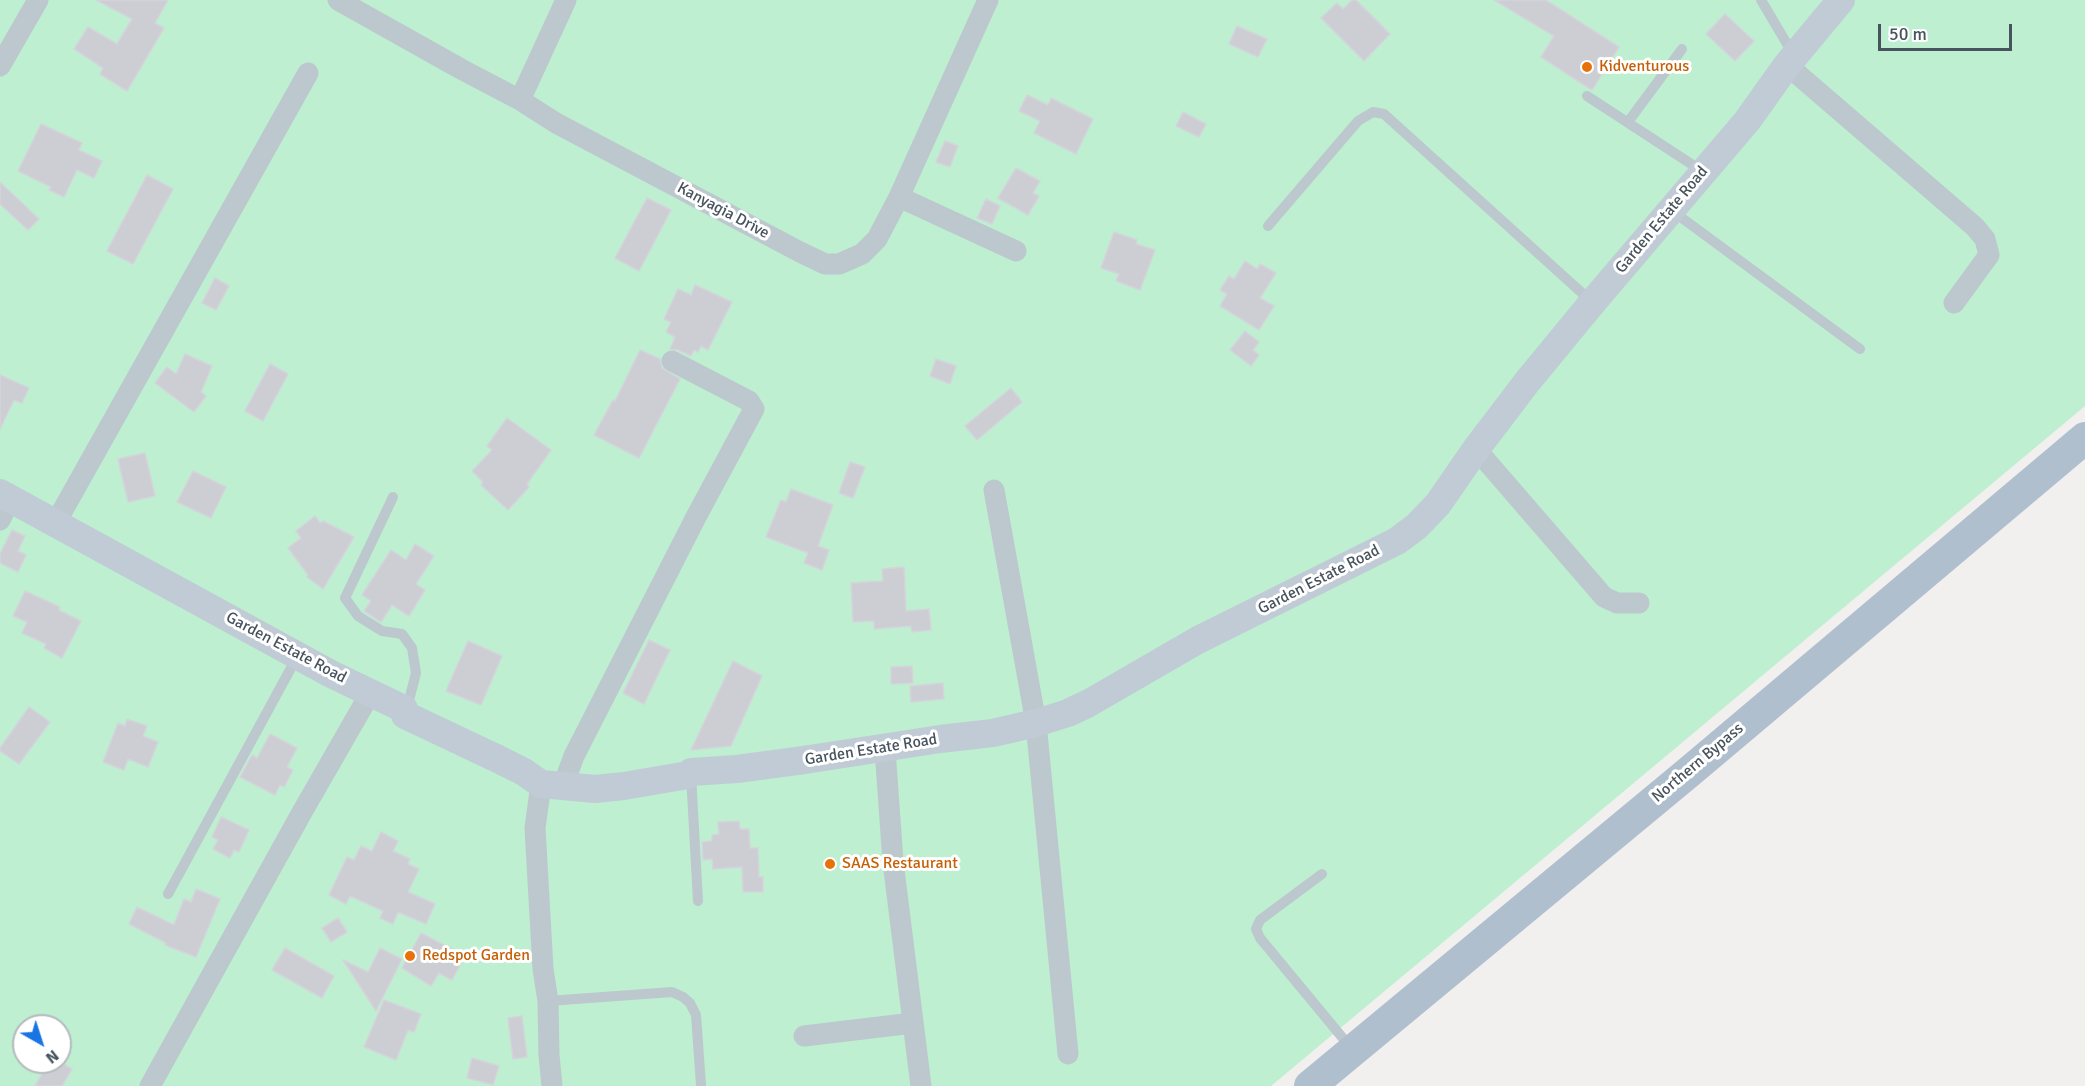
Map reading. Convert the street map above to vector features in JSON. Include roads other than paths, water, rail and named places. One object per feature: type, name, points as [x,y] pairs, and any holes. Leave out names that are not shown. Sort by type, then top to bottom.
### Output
[{"type":"main road","name":"Northern Bypass","points":[[1310,1086],[1689,772],[2085,438]]},
{"type":"street","points":[[0,66],[38,0]]},
{"type":"street","name":"Kanyagia Drive","points":[[338,0],[520,100],[556,123],[825,264],[839,264],[862,254],[877,239],[899,197],[988,0]]},
{"type":"street","points":[[520,100],[566,0]]},
{"type":"street","name":"Garden Estate Road","points":[[4,504],[55,524],[331,674],[404,709],[405,716],[524,772],[541,784],[595,789],[624,786],[688,775],[691,771],[737,769],[885,749],[940,739],[993,733],[1036,723],[1068,713],[1089,703],[1198,640],[1397,541],[1417,526],[1438,504],[1527,382],[1702,171],[1747,121],[1791,61],[1841,0]]},
{"type":"street","points":[[1791,61],[1975,227],[1985,239],[1989,255],[1954,303]]},
{"type":"street","points":[[55,524],[308,73]]},
{"type":"street","points":[[899,197],[1016,251]]},
{"type":"street","points":[[573,788],[567,775],[574,756],[754,409],[749,401],[672,361]]},
{"type":"street","points":[[1476,449],[1604,597],[1617,603],[1639,603]]},
{"type":"street","points":[[994,490],[1036,723],[1068,1054]]},
{"type":"street","points":[[150,1086],[372,692]]},
{"type":"street","points":[[885,749],[893,862],[921,1086]]},
{"type":"street","points":[[541,784],[535,828],[552,1086]]},
{"type":"street","points":[[804,1036],[913,1023]]},
{"type":"lane","points":[[1761,0],[1791,61]]},
{"type":"lane","points":[[1628,122],[1682,49]]},
{"type":"lane","points":[[1587,96],[1702,171]]},
{"type":"lane","points":[[1268,226],[1358,121],[1373,112],[1384,114],[1592,303]]},
{"type":"lane","points":[[1671,209],[1860,349]]},
{"type":"lane","points":[[393,497],[345,598],[358,616],[382,631],[402,634],[412,648],[416,673],[405,716]]},
{"type":"lane","points":[[168,894],[298,656]]},
{"type":"lane","points":[[691,771],[698,901]]},
{"type":"lane","points":[[1322,874],[1260,920],[1256,929],[1260,938],[1353,1050]]},
{"type":"lane","points":[[548,1001],[672,992],[682,996],[690,1002],[696,1015],[701,1085]]},
{"type":"place","name":"Kidventurous","points":[[1587,67]]},
{"type":"place","name":"SAAS Restaurant","points":[[830,864]]},
{"type":"place","name":"Redspot Garden","points":[[410,956]]}]
